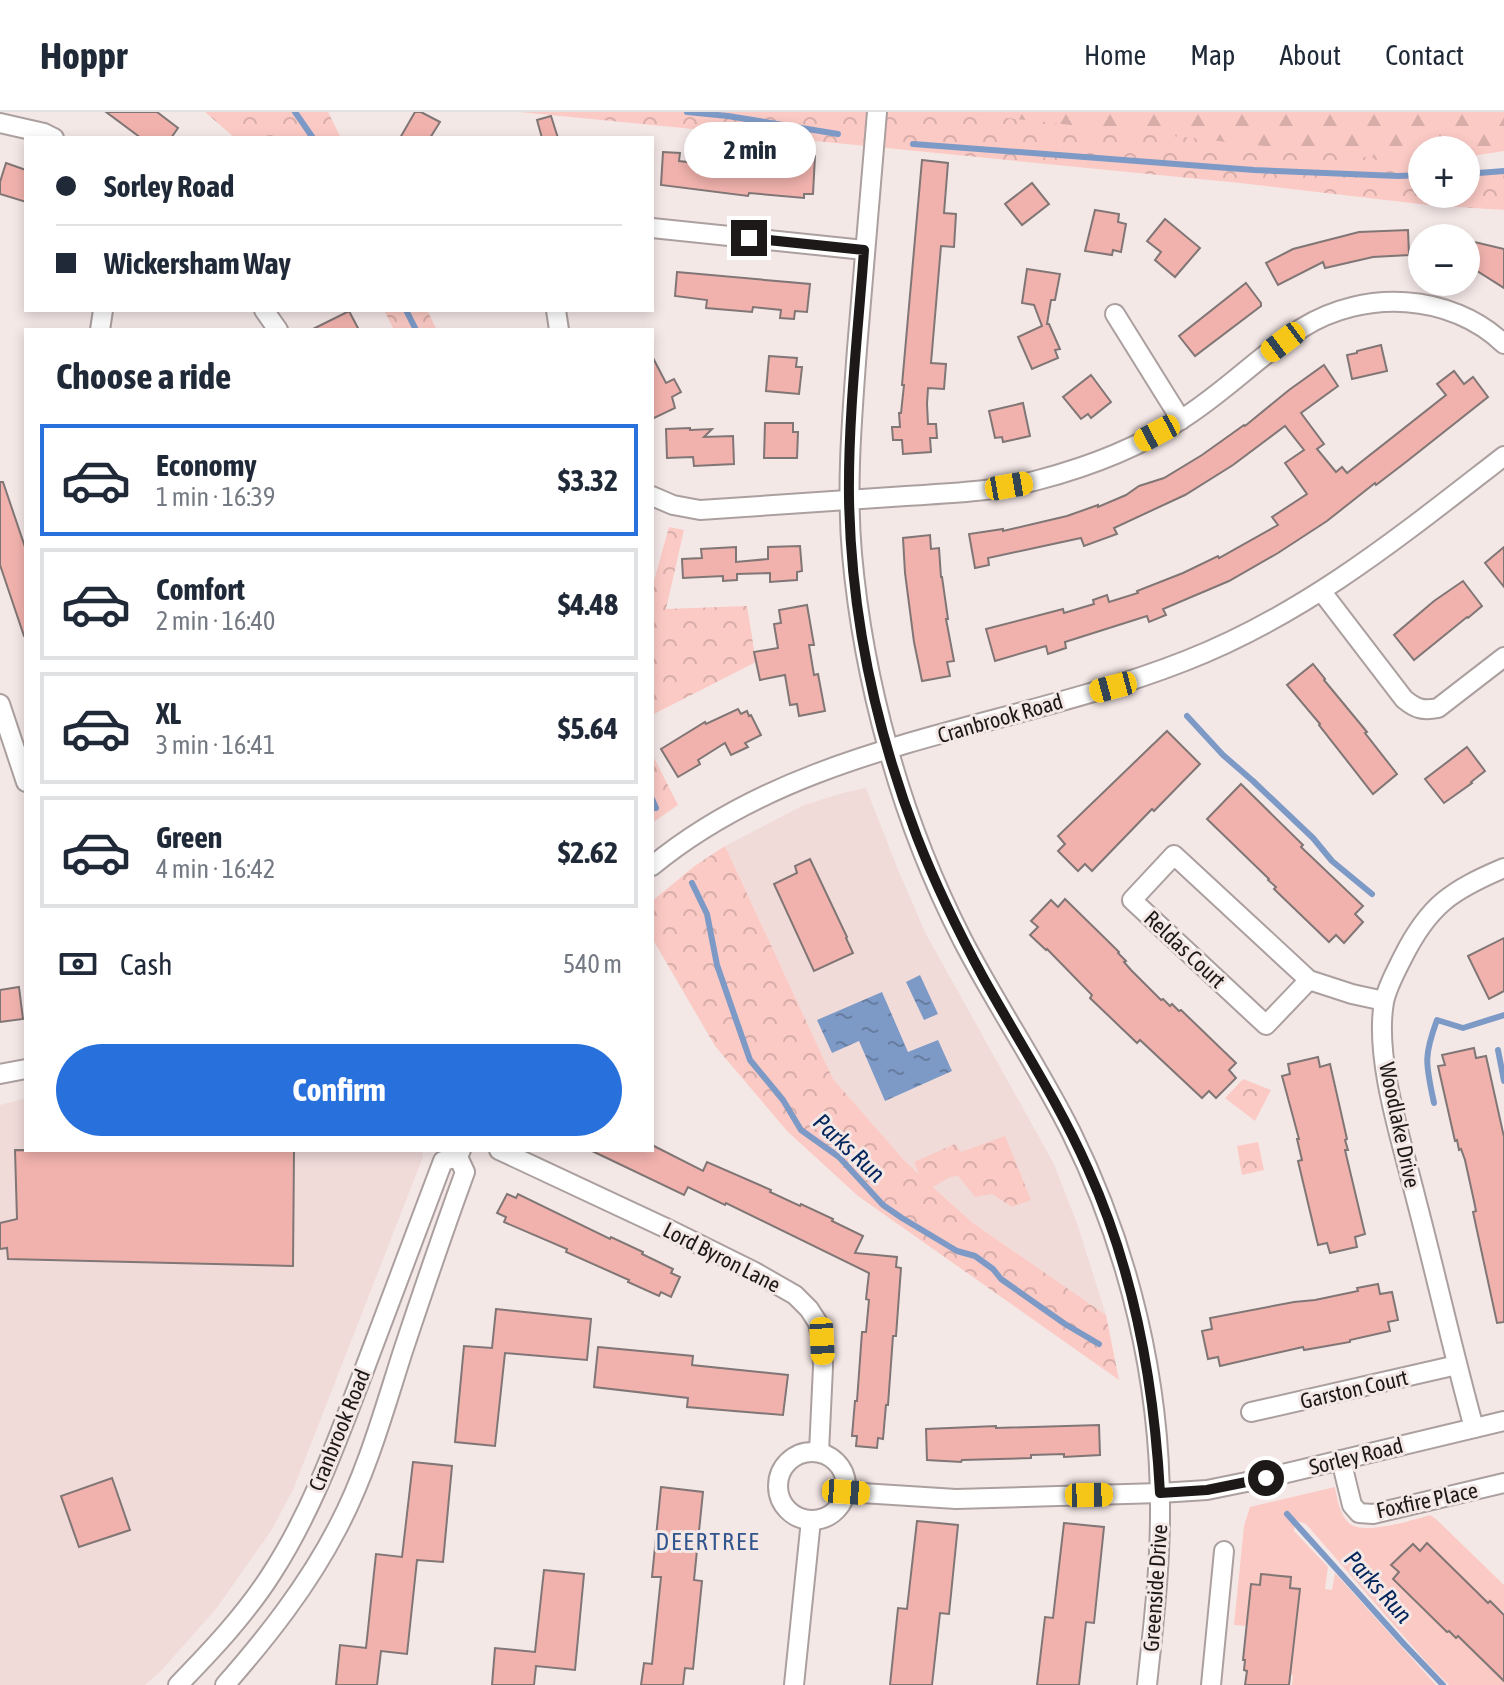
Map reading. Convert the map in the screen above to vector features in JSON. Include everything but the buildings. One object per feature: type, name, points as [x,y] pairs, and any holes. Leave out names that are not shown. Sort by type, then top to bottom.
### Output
[{"type":"street","name":"Greenside Drive","points":[[877,112],[850,443],[852,552],[867,668],[906,807],[945,904],[1070,1131],[1105,1210],[1131,1288],[1156,1432],[1160,1493],[1158,1572],[1147,1685]]},
{"type":"street","points":[[0,123],[50,136]]},
{"type":"street","points":[[654,228],[864,250]]},
{"type":"street","points":[[654,497],[673,505],[700,510],[982,491],[1035,481],[1087,466],[1132,447],[1181,420],[1303,328],[1335,311],[1370,304],[1427,304],[1469,319],[1488,329],[1504,344]]},
{"type":"street","points":[[1115,314],[1181,420]]},
{"type":"street","name":"Cranbrook Road","points":[[654,865],[711,823],[752,801],[826,769],[1113,687],[1221,646],[1322,592],[1395,541],[1504,456]]},
{"type":"street","points":[[1322,592],[1415,709],[1438,708],[1504,657]]},
{"type":"street","points":[[0,704],[24,776]]},
{"type":"street","name":"Reldas Court","points":[[1309,980],[1266,1025],[1132,900],[1174,855],[1309,980],[1384,1001]]},
{"type":"street","name":"Woodlake Drive","points":[[1474,1428],[1390,1094],[1383,1036],[1384,1001],[1415,932],[1439,904],[1469,883],[1504,868]]},
{"type":"street","points":[[0,1074],[24,1069]]},
{"type":"street","name":"Lord Byron Lane","points":[[503,1152],[670,1230],[795,1295],[818,1323],[822,1341],[819,1452]]},
{"type":"street","name":"Cranbrook Road","points":[[178,1685],[251,1604],[295,1532],[319,1485],[346,1419],[443,1161],[460,1153],[465,1172],[356,1487],[338,1526],[295,1599],[225,1685]]},
{"type":"street","name":"Garston Court","points":[[1251,1412],[1457,1365]]},
{"type":"street","name":"Sorley Road","points":[[846,1492],[956,1499],[1207,1490],[1504,1421]]},
{"type":"street","points":[[819,1452],[839,1464],[846,1478],[846,1492],[834,1512],[811,1520],[796,1516],[786,1507],[778,1484],[781,1471],[792,1458],[819,1452]]},
{"type":"street","name":"Foxfire Place","points":[[1341,1460],[1352,1505],[1359,1513],[1373,1514],[1504,1483]]},
{"type":"street","points":[[794,1685],[811,1520]]},
{"type":"street","points":[[1211,1685],[1224,1551]]},
{"type":"shaded area","points":[[866,788],[926,934],[1053,1162],[1077,1223],[1106,1315],[973,1223],[904,1160],[833,1079],[725,846],[804,805]]},
{"type":"shaded area","points":[[24,1099],[24,1152],[422,1152],[423,1157],[293,1490],[271,1531],[216,1609],[145,1685],[0,1685],[0,1105]]},
{"type":"green space","points":[[205,112],[328,112],[340,136],[233,136]]},
{"type":"green space","points":[[520,112],[951,112],[1408,161],[1408,203],[1240,183]]},
{"type":"green space","points":[[920,112],[1504,112],[1504,151],[1480,155],[1480,136],[1408,136],[1408,164]]},
{"type":"green space","points":[[1480,169],[1504,172],[1504,210],[1474,208],[1480,208]]},
{"type":"green space","points":[[385,312],[428,312],[436,328],[393,328]]},
{"type":"green space","points":[[669,527],[684,530],[666,609],[747,606],[756,662],[654,714],[654,581]]},
{"type":"green space","points":[[654,758],[678,805],[654,822]]},
{"type":"green space","points":[[725,846],[833,1079],[919,1174],[914,1162],[955,1144],[961,1152],[1005,1136],[1031,1200],[1012,1207],[992,1194],[975,1197],[958,1176],[933,1187],[973,1223],[1106,1315],[1119,1380],[858,1196],[787,1131],[715,1046],[654,941],[654,899]]},
{"type":"green space","points":[[1243,1079],[1271,1090],[1255,1121],[1225,1098]]},
{"type":"green space","points":[[1258,1142],[1264,1170],[1242,1175],[1237,1146]]},
{"type":"green space","points":[[1335,1487],[1341,1511],[1349,1523],[1356,1527],[1376,1528],[1430,1515],[1504,1585],[1504,1612],[1487,1604],[1427,1544],[1420,1551],[1412,1544],[1392,1565],[1399,1572],[1393,1580],[1447,1632],[1456,1638],[1458,1636],[1504,1681],[1504,1685],[1449,1685],[1306,1524],[1295,1520],[1294,1531],[1328,1567],[1325,1589],[1332,1590],[1335,1573],[1436,1685],[1292,1685],[1293,1675],[1288,1674],[1292,1665],[1300,1590],[1290,1588],[1291,1577],[1251,1585],[1246,1626],[1234,1625],[1244,1526],[1250,1507]]},
{"type":"water","points":[[920,975],[938,1014],[924,1020],[906,982]]},
{"type":"water","points":[[882,992],[908,1052],[938,1040],[952,1071],[885,1101],[859,1041],[832,1053],[817,1020]]},
{"type":"waterway","name":"Parks Run","points":[[295,112],[312,136]]},
{"type":"waterway","points":[[687,112],[838,134]]},
{"type":"waterway","points":[[913,144],[1254,170],[1408,176]]},
{"type":"waterway","points":[[1480,173],[1504,171]]},
{"type":"waterway","name":"Parks Run","points":[[407,312],[415,328]]},
{"type":"waterway","points":[[1187,716],[1223,755],[1313,838],[1332,861],[1372,894]]},
{"type":"waterway","name":"Parks Run","points":[[654,804],[656,808]]},
{"type":"waterway","name":"Parks Run","points":[[692,883],[707,914],[717,965],[750,1060],[783,1100],[801,1130],[839,1157],[883,1205],[957,1251],[975,1256],[1001,1279],[1099,1344]]},
{"type":"waterway","points":[[1434,1103],[1427,1061],[1437,1020],[1463,1028],[1504,1015]]},
{"type":"waterway","points":[[1498,1050],[1504,1081]]},
{"type":"waterway","name":"Parks Run","points":[[1287,1514],[1443,1685]]},
{"type":"district","name":"DEERTREE","points":[[708,1542]]},
{"type":"route","points":[[749,238],[864,250],[850,443],[849,500],[858,612],[867,668],[906,807],[932,873],[985,981],[1070,1131],[1105,1210],[1131,1288],[1141,1333],[1156,1432],[1160,1493],[1207,1490],[1266,1478]]}]
